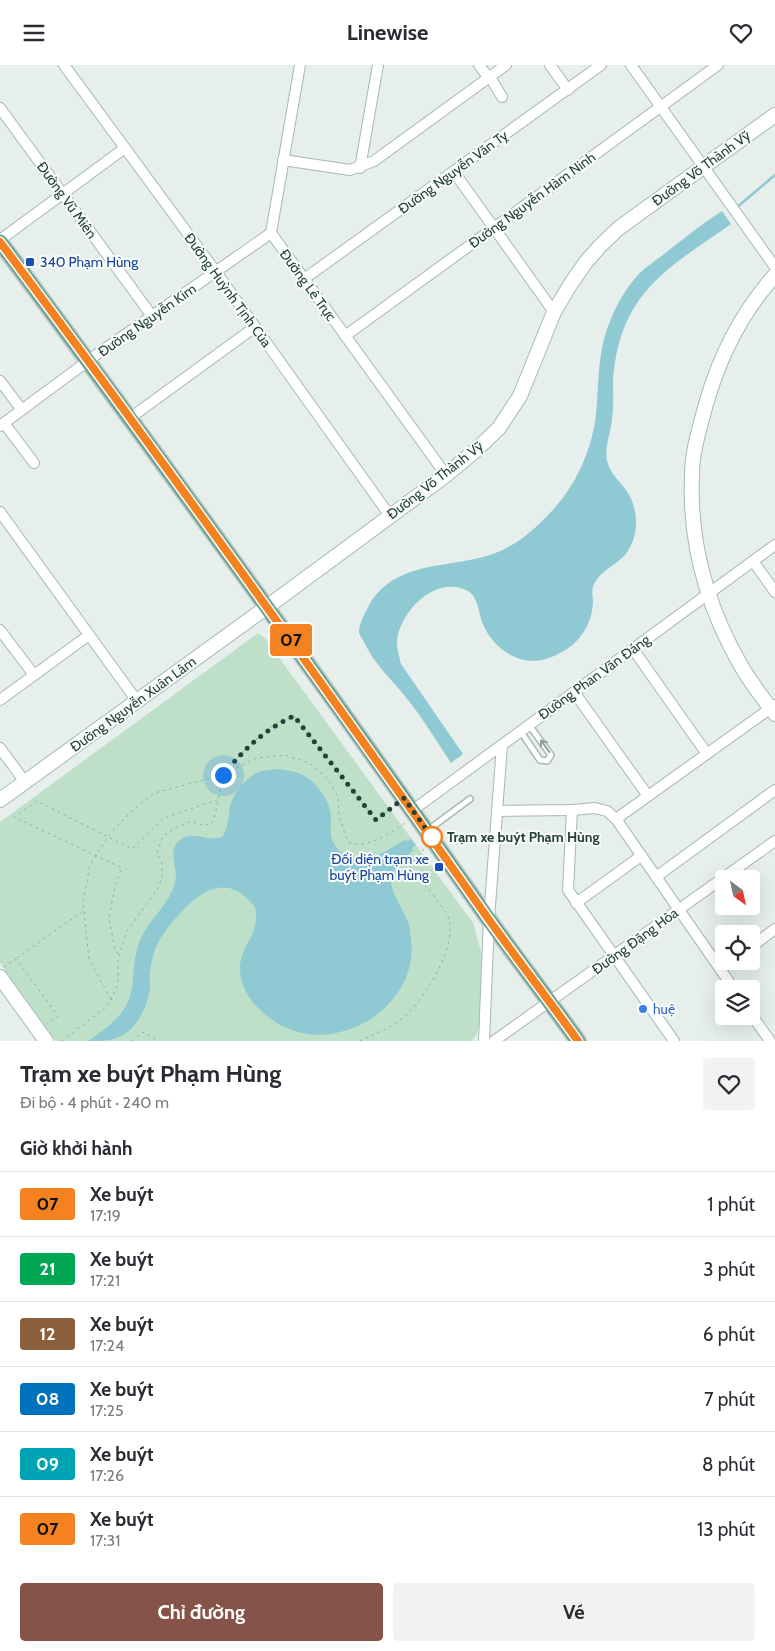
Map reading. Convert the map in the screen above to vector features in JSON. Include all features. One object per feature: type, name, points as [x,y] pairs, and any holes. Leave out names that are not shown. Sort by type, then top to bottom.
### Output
[{"type":"main road","points":[[0,241],[267,607],[409,810],[430,835],[578,1041]]},
{"type":"street","name":"Đường Huỳnh Tịnh Của","points":[[64,65],[216,272],[390,516]]},
{"type":"street","points":[[271,233],[300,65]]},
{"type":"street","points":[[360,168],[378,65]]},
{"type":"street","points":[[479,65],[502,97]]},
{"type":"street","points":[[283,160],[350,170],[360,168],[374,161],[506,65]]},
{"type":"street","points":[[550,65],[568,89]]},
{"type":"street","name":"Đường Nguyễn Văn Tỵ","points":[[304,279],[602,65]]},
{"type":"street","points":[[631,65],[775,267]]},
{"type":"street","name":"Đường Nguyễn Hàm Ninh","points":[[345,336],[718,65]]},
{"type":"street","name":"Đường Vũ Miên","points":[[0,108],[152,316]]},
{"type":"street","name":"Đường Võ Thành Vỹ","points":[[267,607],[446,475],[499,428],[520,397],[554,311],[586,262],[600,246],[619,228],[775,115]]},
{"type":"street","points":[[0,241],[125,148]]},
{"type":"street","points":[[454,171],[554,311]]},
{"type":"street","name":"Đường Nguyễn Kim","points":[[2,424],[271,233]]},
{"type":"street","name":"Đường Lê Trực","points":[[271,233],[446,475]]},
{"type":"street","points":[[616,819],[773,709],[741,666],[728,641],[704,583],[695,545],[692,511],[692,474],[698,436],[723,353],[757,295],[775,275]]},
{"type":"street","points":[[130,418],[255,327]]},
{"type":"street","points":[[0,381],[22,410]]},
{"type":"street","points":[[2,424],[34,463]]},
{"type":"street","points":[[1,515],[137,701]]},
{"type":"street","name":"Đường Phan Văn Đáng","points":[[409,810],[502,745],[775,545]]},
{"type":"street","points":[[753,561],[775,592]]},
{"type":"street","name":"Đường Nguyễn Xuân Lâm","points":[[0,800],[267,607]]},
{"type":"street","points":[[0,630],[34,675]]},
{"type":"street","points":[[0,700],[89,635]]},
{"type":"street","points":[[633,649],[707,754]]},
{"type":"street","points":[[574,692],[648,796]]},
{"type":"street","points":[[484,1041],[489,919],[502,745]]},
{"type":"street","points":[[0,749],[25,782]]},
{"type":"street","points":[[656,877],[775,790]]},
{"type":"street","points":[[498,811],[572,811],[595,808],[607,811],[616,819],[715,962]]},
{"type":"street","points":[[572,811],[568,890],[674,1041]]},
{"type":"street","name":"Đường Đặng Hòa","points":[[494,1041],[775,841]]},
{"type":"street","points":[[576,903],[641,856]]},
{"type":"street","points":[[760,940],[775,929]]},
{"type":"street","points":[[0,977],[42,1036]]},
{"type":"street","points":[[758,1025],[766,1040]]},
{"type":"lane","points":[[525,728],[551,755],[547,761],[540,760],[525,728]]},
{"type":"lane","points":[[430,835],[470,799]]},
{"type":"path","points":[[62,1041],[106,1007],[111,1000],[118,984],[119,955],[127,931],[157,890],[162,878],[162,863],[158,853],[163,835],[174,828],[192,821],[200,825],[211,824],[214,820],[223,775],[234,761],[277,723],[294,716],[376,820],[409,810]]},
{"type":"path","points":[[111,1000],[89,959],[82,902],[90,865],[108,837],[133,810],[154,793],[223,775],[256,759],[285,755],[309,763],[327,779],[338,797],[339,817],[348,842],[355,845],[368,843],[391,833],[409,810]]},
{"type":"path","points":[[119,955],[114,949],[109,918],[115,885],[122,868],[14,817],[37,801],[132,849],[164,817],[218,800]]},
{"type":"path","points":[[360,1041],[382,1031],[406,1015],[434,977],[446,955],[450,932],[449,918],[410,867],[422,851],[430,835]]},
{"type":"path","points":[[0,969],[83,910]]},
{"type":"path","points":[[16,959],[58,1016],[42,1036]]},
{"type":"path","points":[[132,1041],[143,1032],[159,1041]]},
{"type":"green space","points":[[258,633],[264,637],[473,923],[481,952],[482,970],[479,1027],[472,1041],[56,1041],[0,963],[0,822]]},
{"type":"water","points":[[722,211],[731,224],[670,268],[648,288],[633,309],[620,339],[614,370],[613,414],[606,456],[611,470],[628,493],[635,509],[635,535],[628,551],[599,576],[594,584],[591,613],[579,639],[564,651],[546,659],[536,661],[517,658],[492,640],[482,622],[474,597],[468,591],[456,587],[444,587],[433,591],[422,598],[405,618],[397,641],[401,664],[463,754],[451,763],[425,723],[369,651],[359,632],[362,619],[380,591],[394,580],[410,572],[427,567],[481,557],[505,549],[543,521],[559,503],[576,477],[589,448],[596,418],[599,370],[604,339],[619,302],[629,286],[643,270]]},
{"type":"water","points":[[277,769],[303,775],[320,790],[330,810],[331,837],[335,846],[350,857],[366,859],[382,853],[405,840],[411,839],[416,845],[396,868],[391,880],[395,896],[409,924],[411,940],[411,960],[405,979],[396,996],[366,1022],[347,1030],[328,1034],[307,1034],[286,1028],[274,1021],[253,1002],[242,982],[241,960],[256,923],[255,907],[234,889],[223,887],[213,889],[193,901],[163,934],[152,959],[150,989],[147,1001],[134,1026],[125,1034],[116,1038],[88,1041],[119,1016],[129,1000],[139,943],[149,924],[169,897],[175,882],[176,872],[173,851],[175,846],[181,839],[188,836],[222,837],[227,826],[230,806],[242,785],[256,773]]},
{"type":"waterway","points":[[736,208],[775,175]]},
{"type":"bus line","name":"07","points":[[0,242],[197,510],[578,1041]]},
{"type":"place","name":"340 Phạm Hùng","points":[[30,262]]},
{"type":"place","name":"Trạm xe buýt Phạm Hùng","points":[[432,837]]},
{"type":"place","name":"Đối diện trạm xe buýt Phạm Hùng","points":[[439,867]]},
{"type":"place","name":"huệ","points":[[643,1009]]},
{"type":"route","points":[[223,775],[234,761],[259,737],[277,723],[294,716],[376,820],[404,798],[433,839],[432,837]]}]
